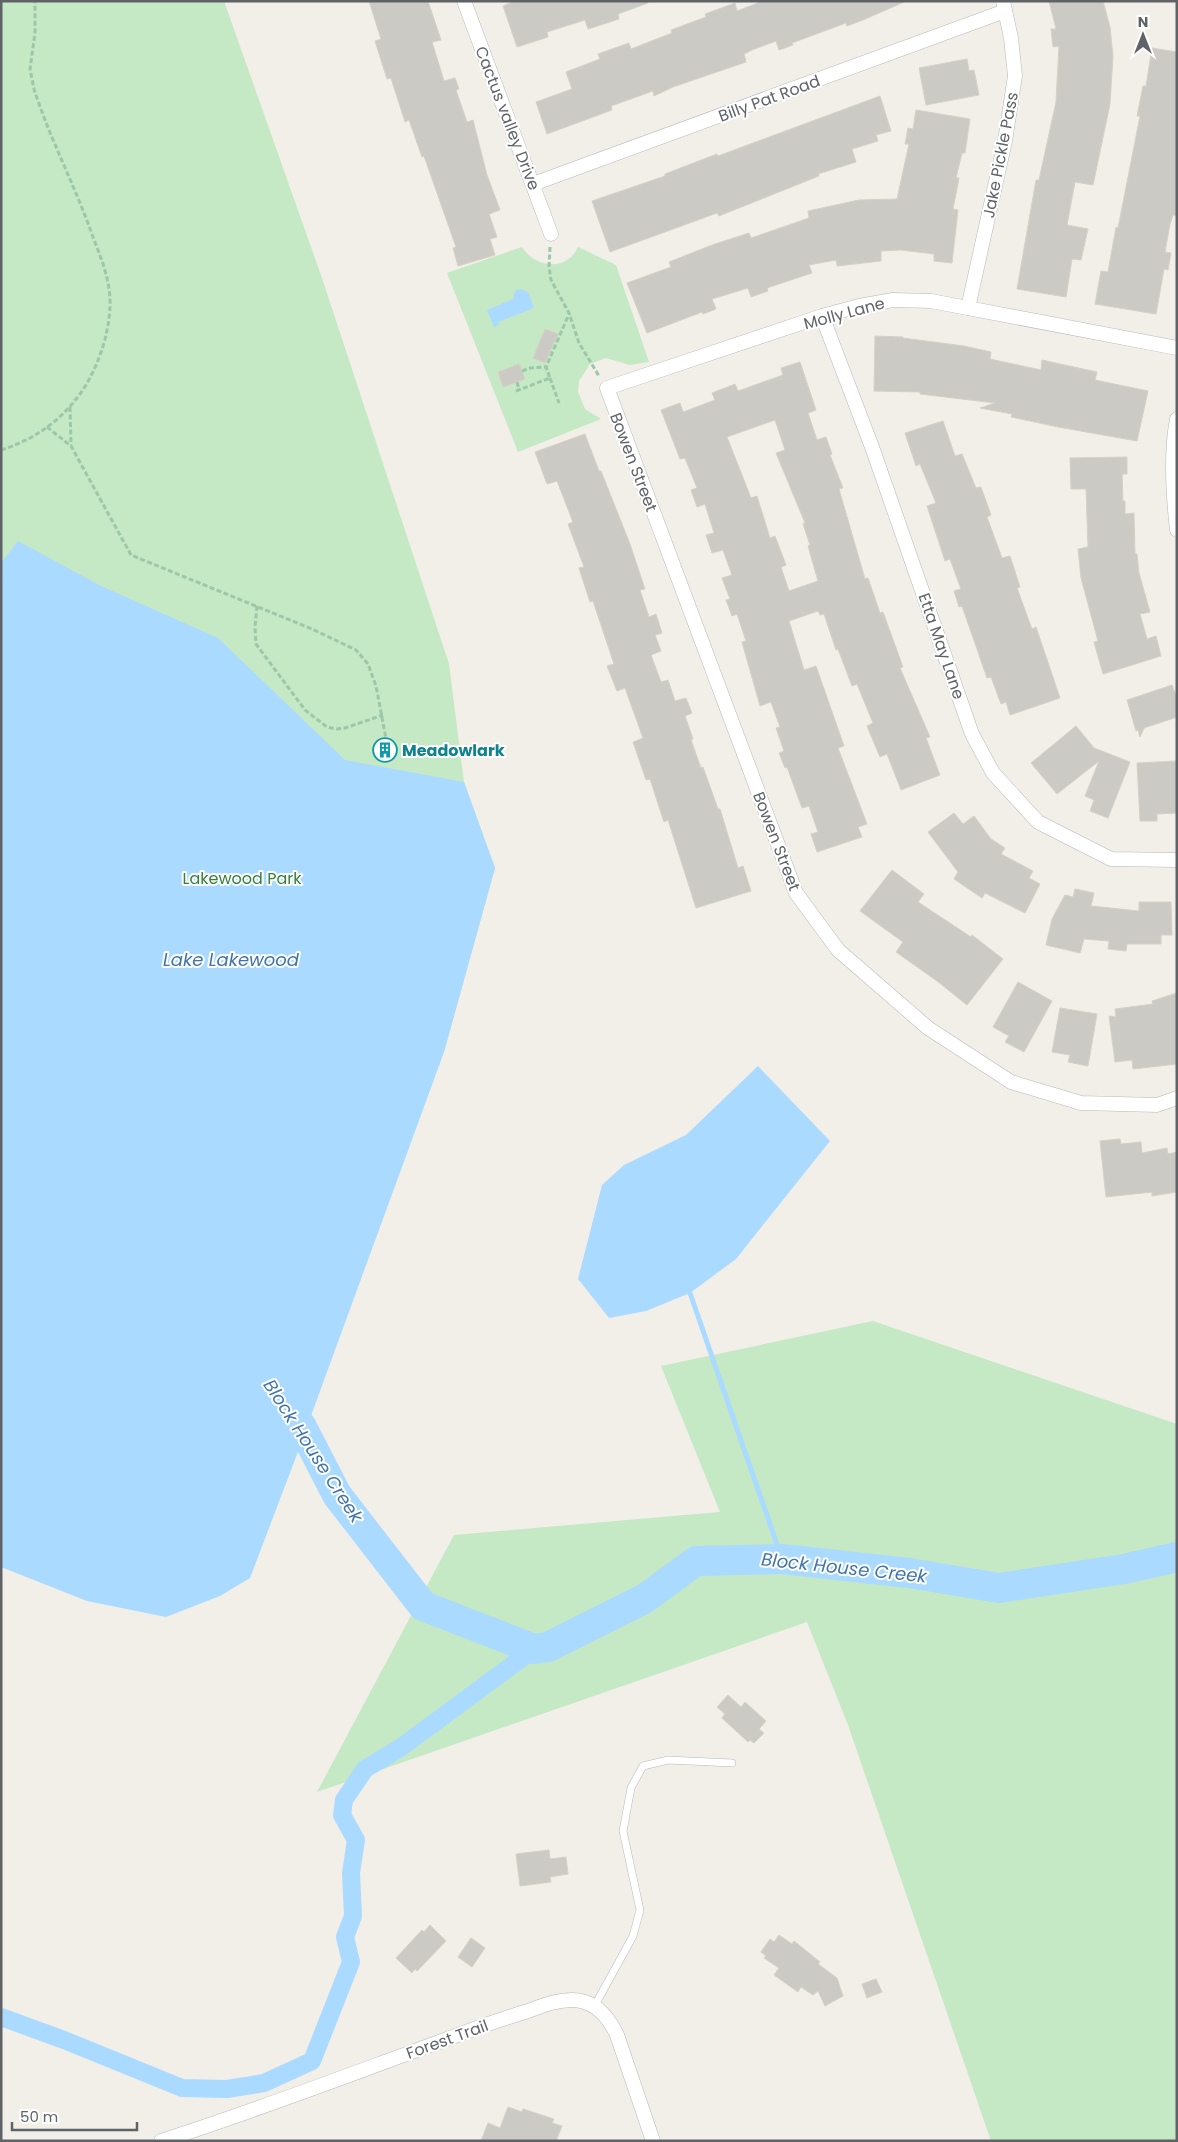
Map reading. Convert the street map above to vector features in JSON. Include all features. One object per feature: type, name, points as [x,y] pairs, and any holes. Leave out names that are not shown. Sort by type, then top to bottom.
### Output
[{"type":"street","name":"Cactus valley Drive","points":[[464,1],[551,234]]},
{"type":"street","name":"Billy Pat Road","points":[[533,184],[1004,6]]},
{"type":"street","name":"Jake Pickle Pass","points":[[968,308],[1006,141],[1015,76],[1012,38],[1004,6]]},
{"type":"street","name":"Molly Lane","points":[[606,388],[822,316],[858,306],[893,300],[931,301],[1177,348]]},
{"type":"street","name":"Etta May Lane","points":[[822,316],[872,447],[972,734],[993,773],[1038,822],[1111,859],[1177,860]]},
{"type":"street","name":"Bowen Street","points":[[606,388],[796,893],[838,950],[928,1028],[1011,1082],[1081,1103],[1157,1105],[1177,1098]]},
{"type":"street","points":[[1177,420],[1174,433],[1174,486],[1177,530]]},
{"type":"street","name":"Forest Trail","points":[[160,2141],[241,2115],[488,2024],[558,2001],[573,2000],[594,2007],[610,2021],[617,2035],[653,2141]]},
{"type":"lane","points":[[594,2007],[633,1936],[640,1910],[623,1830],[631,1788],[643,1766],[668,1760],[732,1763]]},
{"type":"path","points":[[1,450],[31,439],[70,407],[87,382],[100,355],[108,324],[109,292],[104,266],[82,205],[40,109],[34,89],[30,69],[35,33],[35,1]]},
{"type":"path","points":[[551,234],[549,267],[551,280],[570,314],[578,343],[606,388]]},
{"type":"path","points":[[559,403],[546,367],[570,314]]},
{"type":"path","points":[[522,371],[530,368],[546,367]]},
{"type":"path","points":[[517,382],[518,390],[550,378]]},
{"type":"path","points":[[70,407],[71,446]]},
{"type":"path","points":[[47,427],[71,446],[131,555],[257,606],[356,650],[368,664],[376,686],[387,744]]},
{"type":"path","points":[[257,606],[256,644],[306,710],[327,727],[336,728],[345,728],[382,715]]},
{"type":"green space","name":"Lakewood Park","points":[[1,1],[224,1],[323,281],[449,664],[464,782],[495,868],[444,1052],[1,1139]]},
{"type":"green space","points":[[522,247],[528,254],[543,263],[559,264],[573,255],[578,247],[616,265],[649,362],[630,365],[606,358],[590,364],[579,381],[578,392],[585,409],[601,419],[518,452],[447,273]]},
{"type":"green space","points":[[873,1321],[1177,1424],[1177,2141],[991,2141],[848,1725],[807,1622],[317,1792],[454,1535],[720,1512],[661,1366]]},
{"type":"water","points":[[520,289],[528,292],[534,308],[498,322],[499,325],[494,327],[487,310],[513,299],[515,291]]},
{"type":"water","name":"Lake Lakewood","points":[[18,541],[101,586],[218,638],[345,760],[464,782],[495,868],[444,1052],[250,1578],[220,1596],[166,1617],[87,1601],[1,1567],[1,563]]},
{"type":"water","points":[[758,1066],[830,1141],[736,1259],[690,1293],[646,1311],[609,1318],[578,1279],[602,1185],[624,1165],[686,1135]]},
{"type":"building","points":[[369,1],[428,1],[441,40],[432,42],[444,81],[455,78],[459,89],[456,90],[467,122],[473,120],[487,175],[500,210],[489,214],[497,237],[490,239],[495,255],[458,266],[453,248],[456,247],[424,156],[422,157],[409,120],[405,122],[391,78],[387,79],[375,41],[381,39]]},
{"type":"building","points":[[515,1],[648,1],[648,3],[618,14],[619,19],[588,29],[585,20],[547,32],[548,37],[517,47],[503,6]]},
{"type":"building","points":[[763,1],[904,2],[863,20],[847,26],[846,23],[792,43],[793,45],[779,50],[776,41],[744,54],[746,62],[673,87],[654,96],[653,91],[611,106],[612,110],[547,134],[536,102],[572,89],[566,72],[600,59],[598,54],[629,43],[631,49],[672,33],[671,30],[706,17],[705,14],[735,3],[737,11]]},
{"type":"building","points":[[1049,1],[1103,1],[1110,27],[1113,56],[1110,104],[1093,185],[1075,182],[1067,225],[1088,229],[1081,260],[1072,259],[1066,297],[1017,289],[1036,180],[1039,180],[1056,102],[1059,46],[1053,47],[1051,29],[1056,29]]},
{"type":"building","points":[[1152,48],[1177,52],[1177,216],[1173,215],[1170,224],[1165,252],[1171,253],[1168,270],[1164,269],[1156,314],[1095,304],[1101,271],[1108,272],[1116,227],[1118,228],[1140,116],[1137,116],[1143,86],[1146,86]]},
{"type":"building","points":[[967,59],[969,71],[974,70],[979,95],[926,105],[919,68]]},
{"type":"building","points":[[880,96],[891,131],[876,135],[878,141],[852,149],[856,162],[818,174],[819,176],[719,216],[717,213],[610,252],[592,201],[665,176],[665,174],[717,154],[718,156]]},
{"type":"building","points":[[916,110],[970,119],[965,153],[962,153],[956,178],[959,178],[953,209],[958,210],[952,263],[934,261],[934,254],[901,250],[881,251],[881,261],[837,266],[836,260],[809,265],[812,273],[767,288],[768,291],[751,297],[748,288],[712,299],[716,309],[703,314],[702,312],[647,333],[627,283],[671,267],[669,262],[712,245],[749,233],[751,238],[809,218],[808,211],[859,200],[897,199],[909,144],[905,144],[908,128],[913,129]]},
{"type":"building","points":[[545,329],[558,334],[545,363],[533,358]]},
{"type":"building","points":[[875,336],[903,337],[964,346],[991,352],[990,359],[1041,370],[1042,360],[1097,372],[1095,380],[1148,391],[1137,441],[1058,427],[1011,417],[1012,414],[980,408],[995,403],[920,394],[920,392],[874,391]]},
{"type":"building","points":[[800,362],[816,410],[808,413],[817,440],[826,437],[832,454],[830,455],[843,488],[839,489],[865,579],[868,578],[880,613],[883,612],[903,667],[900,668],[930,737],[926,738],[940,775],[901,790],[887,754],[880,757],[867,726],[873,723],[857,684],[852,686],[838,649],[836,650],[824,614],[820,615],[818,611],[789,621],[804,670],[816,666],[844,746],[838,748],[867,824],[858,827],[862,837],[817,852],[811,834],[818,832],[809,806],[802,808],[787,767],[785,768],[779,753],[784,751],[776,728],[780,727],[771,702],[760,706],[742,642],[746,641],[737,614],[732,616],[726,600],[730,599],[722,578],[732,575],[723,550],[712,553],[706,535],[714,533],[705,504],[697,507],[691,490],[697,488],[685,458],[680,459],[661,410],[680,403],[683,412],[715,400],[712,393],[735,384],[738,391],[783,375],[781,368]],"holes":[[[775,420],[785,450],[776,453],[805,523],[803,524],[818,581],[789,591],[781,567],[786,565],[775,536],[770,538],[757,496],[751,498],[727,437]]]},
{"type":"building","points":[[519,364],[525,379],[503,387],[498,372]]},
{"type":"building","points":[[943,421],[955,456],[962,454],[976,488],[981,487],[991,515],[987,517],[1002,558],[1010,556],[1020,587],[1017,588],[1032,629],[1036,627],[1060,698],[1010,715],[1006,702],[1001,704],[991,677],[987,678],[962,606],[959,607],[954,591],[961,589],[950,559],[945,561],[927,506],[936,503],[920,464],[916,466],[905,433]]},
{"type":"building","points":[[585,434],[630,544],[645,589],[640,590],[649,617],[656,614],[662,633],[655,635],[661,651],[651,655],[661,682],[668,680],[675,701],[686,698],[692,713],[685,716],[693,739],[691,740],[718,809],[720,809],[738,868],[743,866],[751,891],[696,908],[668,820],[664,822],[650,779],[646,780],[633,742],[643,738],[625,688],[617,691],[607,666],[614,664],[593,601],[590,602],[579,568],[584,567],[568,524],[573,522],[557,481],[547,484],[535,452]]},
{"type":"building","points":[[1127,457],[1127,474],[1122,474],[1123,501],[1125,501],[1125,514],[1134,513],[1135,554],[1137,554],[1139,573],[1150,612],[1140,614],[1147,639],[1156,636],[1161,656],[1103,674],[1094,642],[1098,641],[1081,578],[1078,549],[1088,547],[1086,489],[1071,489],[1070,458]]},
{"type":"building","points":[[1172,685],[1177,698],[1177,717],[1144,728],[1140,737],[1138,730],[1136,731],[1127,700]]},
{"type":"building","points":[[1076,726],[1094,748],[1130,762],[1108,818],[1090,811],[1094,800],[1085,796],[1099,761],[1057,794],[1031,763]]},
{"type":"building","points":[[1177,761],[1177,813],[1157,814],[1157,821],[1140,821],[1137,763]]},
{"type":"building","points":[[954,813],[963,824],[974,816],[991,839],[1005,848],[1001,854],[1033,871],[1029,878],[1040,884],[1025,913],[985,893],[982,898],[954,879],[958,872],[928,832]]},
{"type":"building","points":[[892,870],[924,894],[918,902],[971,937],[972,935],[1003,959],[967,1005],[896,952],[903,942],[860,911]]},
{"type":"building","points":[[1075,889],[1094,893],[1091,906],[1139,911],[1139,902],[1171,902],[1172,935],[1161,935],[1161,944],[1127,944],[1126,951],[1108,949],[1109,941],[1084,939],[1080,953],[1046,945],[1052,919],[1065,895],[1073,897]]},
{"type":"building","points":[[1018,982],[1052,1001],[1024,1052],[1005,1042],[1009,1036],[993,1027]]},
{"type":"building","points":[[1177,993],[1177,1064],[1133,1069],[1132,1060],[1115,1062],[1109,1016],[1116,1017],[1115,1009],[1153,1004],[1152,1001]]},
{"type":"building","points":[[1060,1008],[1097,1014],[1088,1066],[1068,1062],[1070,1055],[1052,1052]]},
{"type":"building","points":[[1120,1139],[1121,1144],[1141,1142],[1142,1153],[1167,1148],[1168,1154],[1177,1152],[1177,1192],[1152,1196],[1152,1192],[1106,1197],[1100,1141]]},
{"type":"building","points":[[728,1695],[741,1707],[745,1702],[766,1721],[759,1729],[764,1733],[754,1743],[750,1740],[748,1742],[722,1718],[725,1714],[717,1707]]},
{"type":"building","points":[[549,1850],[550,1859],[566,1857],[568,1874],[550,1877],[551,1882],[520,1886],[516,1854]]},
{"type":"building","points":[[430,1925],[446,1941],[417,1971],[415,1969],[412,1973],[396,1958],[422,1930],[424,1932]]},
{"type":"building","points":[[779,1935],[792,1944],[794,1941],[820,1962],[818,1964],[837,1978],[843,1996],[825,2006],[818,1991],[813,1995],[801,1987],[798,1992],[774,1975],[779,1968],[764,1958],[766,1956],[761,1952],[770,1939],[774,1942]]},
{"type":"building","points":[[471,1938],[485,1948],[472,1967],[458,1957]]},
{"type":"building","points":[[876,1979],[882,1992],[867,1998],[862,1984]]},
{"type":"building","points":[[508,2107],[522,2112],[523,2109],[554,2119],[552,2123],[562,2126],[556,2141],[481,2141],[488,2123],[500,2128]]},
{"type":"waterway","points":[[690,1293],[782,1559]]},
{"type":"waterway","name":"Block House Creek","points":[[282,1398],[302,1427],[337,1495],[423,1606],[534,1649],[548,1647],[644,1599],[696,1561],[782,1559],[909,1573],[999,1588],[1124,1569],[1177,1557]]},
{"type":"waterway","points":[[1,2017],[64,2040],[182,2088],[227,2089],[264,2083],[312,2061],[351,1962],[345,1937],[353,1916],[351,1873],[356,1840],[342,1815],[344,1800],[365,1769],[400,1748],[534,1649]]},
{"type":"place","name":"Meadowlark","points":[[385,750]]}]
